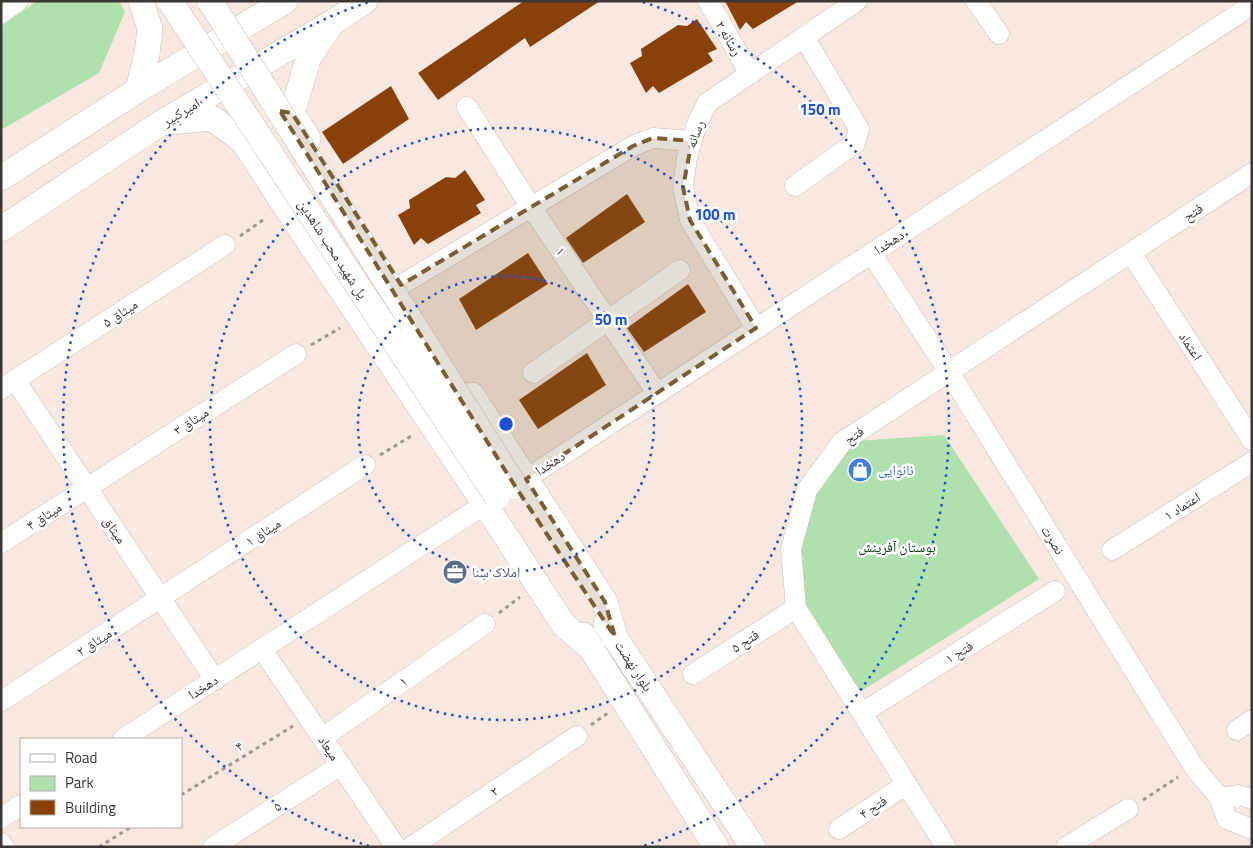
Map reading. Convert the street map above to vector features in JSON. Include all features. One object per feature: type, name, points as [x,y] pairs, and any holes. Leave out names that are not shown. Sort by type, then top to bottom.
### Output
[{"type":"main road","points":[[138,90],[147,54],[150,29],[141,1]]},
{"type":"main road","name":"پل شهید محب شاهدین","points":[[170,1],[506,492]]},
{"type":"main road","name":"پل شهید محب شاهدین","points":[[210,1],[506,492]]},
{"type":"main road","points":[[1,178],[138,90],[285,1]]},
{"type":"main road","name":"امیرکبیر","points":[[1,229],[162,123],[333,22],[365,1]]},
{"type":"main road","points":[[292,113],[308,58],[333,22]]},
{"type":"main road","points":[[244,142],[250,124],[260,113],[274,109],[292,113],[400,285],[506,492],[537,583],[563,624],[593,650]]},
{"type":"main road","points":[[162,123],[212,118],[244,142],[431,424],[506,492]]},
{"type":"main road","name":"بلوار نهضت","points":[[506,492],[615,637],[753,847]]},
{"type":"main road","name":"بلوار نهضت","points":[[506,492],[593,650],[716,847]]},
{"type":"street","points":[[1,12],[18,1]]},
{"type":"street","name":"رسانه ۲","points":[[708,1],[750,74]]},
{"type":"street","name":"رسانه","points":[[756,328],[690,220],[682,187],[687,157],[707,103],[804,38],[832,8],[858,1]]},
{"type":"street","points":[[976,1],[999,34]]},
{"type":"street","name":"دهخدا","points":[[125,738],[506,492],[1252,5]]},
{"type":"street","points":[[795,186],[854,143],[859,129],[804,38]]},
{"type":"street","name":"۱","points":[[467,107],[531,207],[657,393]]},
{"type":"street","points":[[400,285],[634,146],[653,138],[692,141]]},
{"type":"street","name":"فتح","points":[[946,847],[796,608],[791,549],[807,490],[842,442],[1252,173]]},
{"type":"street","name":"میثاق ۵","points":[[8,384],[225,245]]},
{"type":"street","name":"نصرت","points":[[871,253],[949,372],[1194,767],[1220,798],[1227,819],[1252,829]]},
{"type":"street","name":"اعتماد","points":[[1131,253],[1252,440]]},
{"type":"street","points":[[533,372],[680,270]]},
{"type":"street","name":"میثاق ۳","points":[[87,488],[296,354]]},
{"type":"street","name":"میثاق","points":[[8,384],[87,488],[215,680]]},
{"type":"street","name":"اعتماد ۱","points":[[1112,550],[1252,462]]},
{"type":"street","name":"میثاق ۱","points":[[161,599],[365,465]]},
{"type":"street","name":"میثاق ۴","points":[[1,543],[87,488]]},
{"type":"street","name":"فتح ۱","points":[[862,712],[1055,591]]},
{"type":"street","name":"میثاق ۲","points":[[1,701],[161,599]]},
{"type":"street","name":"۵ فتح","points":[[693,674],[796,608]]},
{"type":"street","name":"۱","points":[[322,738],[484,624]]},
{"type":"street","name":"میعاد","points":[[262,649],[396,847]]},
{"type":"street","name":"۲","points":[[411,847],[577,736]]},
{"type":"street","name":"۵","points":[[213,847],[341,765]]},
{"type":"street","name":"فتح ۴","points":[[839,830],[907,784]]},
{"type":"street","points":[[1220,798],[1238,795],[1252,799]]},
{"type":"street","points":[[1,818],[20,806]]},
{"type":"street","points":[[1066,847],[1128,810]]},
{"type":"street","points":[[1,843],[4,847]]},
{"type":"path","points":[[225,245],[285,206]]},
{"type":"path","points":[[296,354],[360,316]]},
{"type":"path","points":[[365,465],[431,424]]},
{"type":"path","points":[[484,624],[537,583]]},
{"type":"path","points":[[577,736],[624,700]]},
{"type":"path","name":"۴","points":[[182,794],[308,716]]},
{"type":"path","points":[[1128,810],[1194,767]]},
{"type":"path","points":[[99,847],[129,828]]},
{"type":"highlighted area","points":[[280,111],[292,113],[401,285],[633,146],[653,138],[692,141],[683,187],[690,220],[756,328],[526,479],[605,602],[615,637],[515,486]]},
{"type":"green space","points":[[37,1],[119,1],[125,12],[99,73],[1,130],[1,26]]},
{"type":"green space","name":"بوستان آفرینش","points":[[944,435],[1039,579],[852,697],[796,608],[791,549],[807,490],[842,442]]},
{"type":"building","points":[[524,1],[600,1],[530,47],[525,38],[438,100],[418,73]]},
{"type":"building","points":[[725,1],[799,1],[753,29],[746,22],[740,30]]},
{"type":"building","points":[[697,19],[717,49],[708,53],[713,61],[659,93],[653,86],[646,93],[630,63],[642,56],[641,49],[678,25],[687,26]]},
{"type":"building","points":[[391,86],[409,119],[343,164],[322,132]]},
{"type":"building","points":[[465,170],[485,200],[476,205],[481,213],[428,244],[421,238],[414,245],[398,215],[410,208],[409,200],[446,177],[455,178]]},
{"type":"building","points":[[627,194],[645,222],[583,263],[566,238]]},
{"type":"building","points":[[528,253],[548,284],[476,330],[459,299]]},
{"type":"building","points":[[688,284],[706,312],[644,352],[627,328]]},
{"type":"building","points":[[587,353],[606,385],[538,429],[519,400]]},
{"type":"place","name":"نانوایی","points":[[860,470]]},
{"type":"place","name":"املاک سِنا","points":[[455,572]]}]
